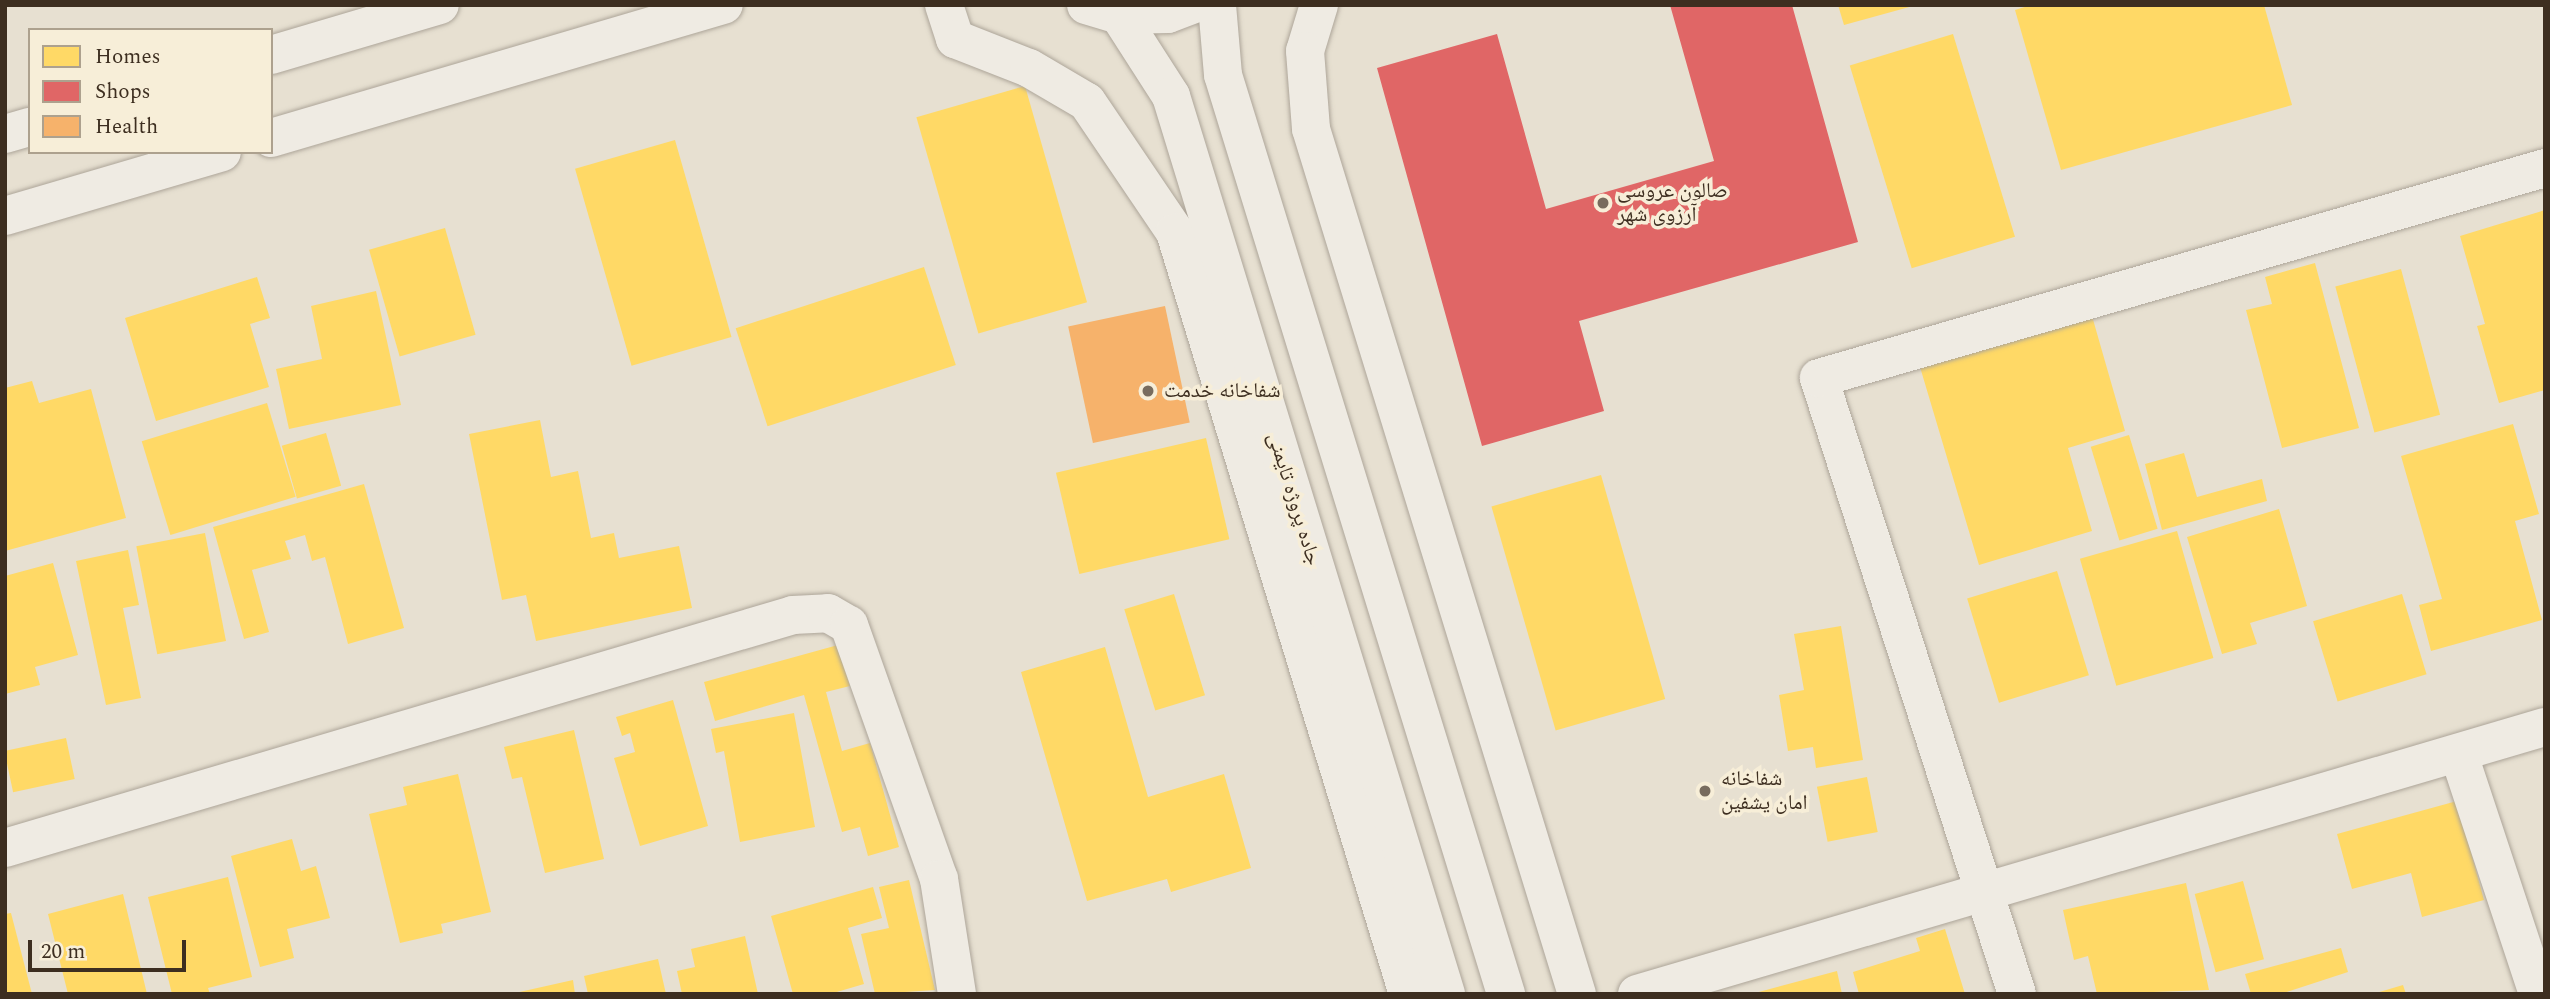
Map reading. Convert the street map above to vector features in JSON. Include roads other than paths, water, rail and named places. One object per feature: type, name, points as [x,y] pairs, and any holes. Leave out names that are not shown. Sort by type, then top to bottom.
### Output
[{"type":"street","points":[[273,54],[440,5]]},
{"type":"street","points":[[273,137],[724,5]]},
{"type":"street","points":[[944,5],[955,40],[1030,68],[1087,102],[1175,232],[1408,994]]},
{"type":"street","points":[[1102,10],[1168,14],[1192,5]]},
{"type":"street","points":[[1217,5],[1223,75],[1506,994]]},
{"type":"street","points":[[1319,5],[1305,51],[1311,129],[1577,994]]},
{"type":"street","name":"جاده پروژه تایمنی","points":[[1102,10],[1171,96],[1446,994]]},
{"type":"street","points":[[5,134],[28,128]]},
{"type":"street","points":[[5,216],[215,154]]},
{"type":"street","points":[[2017,994],[1819,378],[2545,168]]},
{"type":"street","points":[[5,848],[793,615],[828,613],[849,625],[939,879],[957,994]]},
{"type":"street","points":[[1637,994],[1985,895],[2459,755],[2545,727]]},
{"type":"street","points":[[2459,755],[2538,994]]},
{"type":"place","name":"صالون عروسی آرزوی شهر","points":[[1603,203]]},
{"type":"place","name":"شفاخانه خدمت","points":[[1148,391]]},
{"type":"place","name":"شفاخانه امان یشفین","points":[[1705,791]]}]
